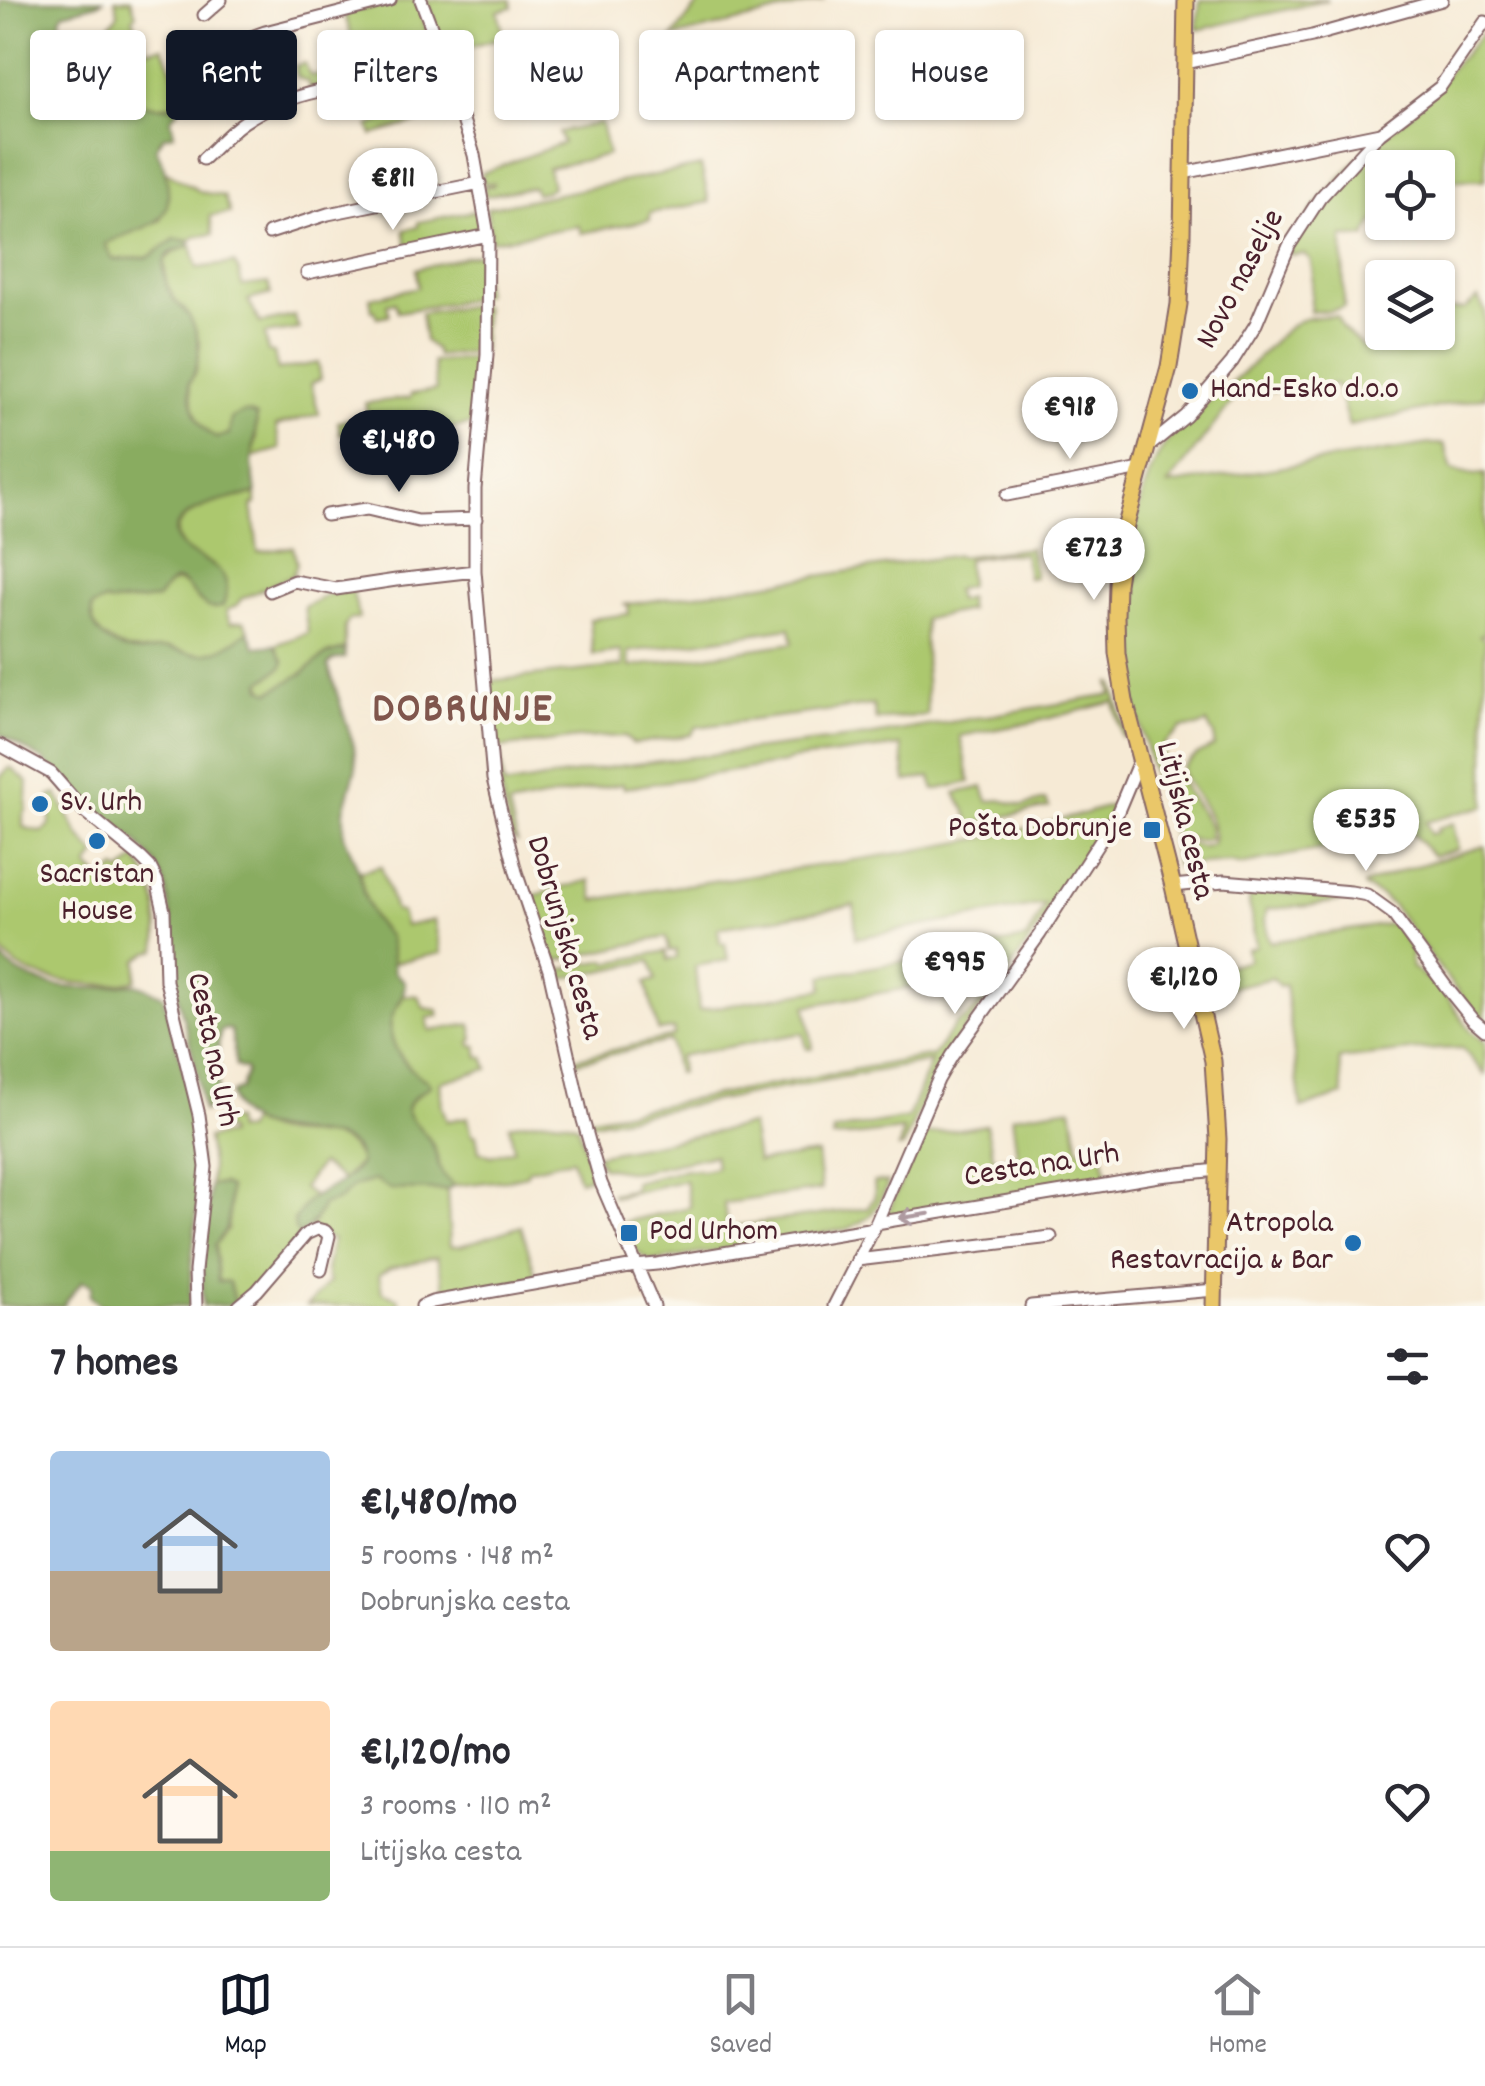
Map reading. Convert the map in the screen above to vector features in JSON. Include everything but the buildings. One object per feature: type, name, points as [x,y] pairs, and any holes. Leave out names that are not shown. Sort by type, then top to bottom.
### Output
[{"type":"main road","name":"Litijska cesta","points":[[1186,0],[1182,246],[1176,328],[1126,525],[1116,616],[1120,676],[1213,1061],[1218,1140],[1214,1298]]},
{"type":"street","points":[[204,15],[221,0]]},
{"type":"street","points":[[272,30],[390,0]]},
{"type":"street","name":"Dobrunjska cesta","points":[[421,0],[432,30]]},
{"type":"street","points":[[1185,63],[1266,47],[1442,0]]},
{"type":"street","name":"Novo naselje","points":[[1148,448],[1186,416],[1232,362],[1256,324],[1296,234],[1320,198],[1380,133],[1440,87],[1485,22]]},
{"type":"street","points":[[203,159],[239,125],[284,101],[317,92]]},
{"type":"street","name":"Dobrunjska cesta","points":[[463,120],[474,155],[488,235],[486,354],[476,473],[476,571],[489,744],[498,803],[551,978],[601,1183],[654,1306]]},
{"type":"street","name":"Novo naselje","points":[[1183,172],[1380,133]]},
{"type":"street","points":[[270,233],[328,214],[480,183]]},
{"type":"street","points":[[307,273],[488,235]]},
{"type":"street","points":[[1007,495],[1141,469]]},
{"type":"street","points":[[326,515],[367,509],[418,521],[476,519]]},
{"type":"street","points":[[270,591],[294,581],[336,589],[476,571]]},
{"type":"street","name":"Cesta na Urh","points":[[0,746],[51,773],[86,812],[150,867],[162,896],[166,981],[198,1114],[206,1167],[195,1271],[196,1306]]},
{"type":"street","points":[[834,1306],[875,1225],[938,1080],[1116,816],[1139,761]]},
{"type":"street","points":[[1172,886],[1224,881],[1368,895],[1392,913],[1447,988],[1485,1030]]},
{"type":"street","name":"Cesta na Urh","points":[[422,1306],[1158,1176],[1218,1170]]},
{"type":"street","points":[[238,1306],[279,1267],[306,1234],[321,1228],[329,1236],[322,1270]]},
{"type":"street","points":[[857,1260],[1051,1237]]},
{"type":"street","points":[[1031,1306],[1214,1298]]},
{"type":"green space","points":[[0,0],[103,0],[63,13],[60,19],[63,30],[30,30],[30,120],[146,120],[146,105],[166,107],[166,120],[171,120],[174,134],[164,136],[156,148],[168,190],[163,214],[146,227],[105,244],[113,260],[149,257],[175,239],[189,241],[191,245],[169,254],[164,270],[171,294],[193,324],[198,341],[198,358],[189,383],[191,399],[204,427],[216,438],[229,434],[231,418],[244,413],[257,416],[252,463],[256,494],[203,507],[180,521],[175,530],[185,549],[220,571],[227,591],[223,606],[206,606],[175,581],[157,599],[105,601],[92,607],[92,617],[107,640],[135,651],[168,648],[207,653],[229,645],[249,631],[255,647],[275,645],[284,662],[261,682],[262,688],[270,692],[325,655],[345,649],[345,658],[328,665],[354,747],[356,768],[344,811],[344,835],[373,918],[389,937],[394,972],[405,982],[391,1021],[392,1040],[407,1065],[430,1086],[410,1102],[408,1114],[431,1142],[442,1173],[453,1186],[447,1190],[389,1189],[375,1180],[353,1186],[339,1200],[322,1205],[300,1236],[294,1220],[310,1199],[355,1170],[360,1163],[355,1149],[335,1138],[263,1127],[237,1110],[231,1094],[241,1088],[246,1072],[236,1066],[231,1030],[221,1031],[216,1095],[203,1112],[177,993],[165,884],[155,863],[132,837],[78,796],[43,760],[0,734]]},
{"type":"green space","points":[[115,0],[131,0],[137,30],[102,30],[118,14]]},
{"type":"green space","points":[[417,0],[426,30],[350,30],[344,13]]},
{"type":"green space","points":[[426,0],[511,0],[512,7],[498,11],[502,30],[494,30],[494,40],[474,45],[474,30],[437,30]]},
{"type":"green space","points":[[702,0],[825,0],[704,30],[678,30]]},
{"type":"green space","points":[[1200,0],[1328,0],[1197,30]]},
{"type":"green space","points":[[1485,30],[1485,180],[1455,180],[1455,150],[1367,150],[1411,114]]},
{"type":"green space","points":[[146,46],[147,50],[163,47],[166,54],[166,105],[146,105]]},
{"type":"green space","points":[[305,63],[310,76],[317,75],[317,88],[310,90],[308,82],[297,77],[297,65]]},
{"type":"green space","points":[[425,120],[373,135],[369,126],[380,121]]},
{"type":"green space","points":[[601,123],[608,155],[548,168],[552,187],[546,191],[536,193],[533,187],[485,196],[484,186],[494,183],[483,183],[482,173],[563,143],[559,133]]},
{"type":"green space","points":[[1365,152],[1365,237],[1343,237],[1344,307],[1310,312],[1310,259],[1304,254],[1288,253],[1312,210]]},
{"type":"green space","points":[[701,166],[709,202],[650,213],[650,220],[581,233],[579,226],[491,241],[487,208]]},
{"type":"green space","points":[[165,171],[201,192],[224,196],[230,213],[210,216],[213,234],[189,241],[175,239],[149,257],[112,260],[105,243],[161,220],[167,186]]},
{"type":"green space","points":[[478,210],[482,232],[408,250],[404,230],[418,227],[418,222]]},
{"type":"green space","points":[[191,245],[197,268],[234,263],[242,286],[268,283],[271,294],[248,300],[260,323],[294,316],[299,329],[265,334],[268,352],[274,353],[278,370],[318,363],[321,379],[311,384],[319,414],[276,426],[280,449],[252,457],[256,437],[217,438],[204,430],[196,415],[189,383],[196,371],[200,344],[166,282],[164,260]]},
{"type":"green space","points":[[482,255],[484,293],[479,298],[398,312],[395,302],[387,304],[389,315],[377,317],[372,311],[370,298],[418,287],[416,269]]},
{"type":"green space","points":[[1478,298],[1485,311],[1485,397],[1349,426],[1336,384],[1234,399],[1168,485],[1430,444],[1444,444],[1452,470],[1485,474],[1485,634],[1480,635],[1485,640],[1485,806],[1426,822],[1430,834],[1453,823],[1458,849],[1433,856],[1406,827],[1241,865],[1230,862],[1176,866],[1172,839],[1202,847],[1212,844],[1210,818],[1183,775],[1183,767],[1214,746],[1214,735],[1207,723],[1182,728],[1163,745],[1164,765],[1172,777],[1180,776],[1210,828],[1209,839],[1197,841],[1173,834],[1167,814],[1170,811],[1154,778],[1129,681],[1132,655],[1124,622],[1126,578],[1134,527],[1158,456],[1185,421],[1299,321],[1337,316],[1342,328],[1365,350],[1455,350],[1455,309],[1465,309]]},
{"type":"green space","points":[[480,304],[484,308],[482,351],[437,356],[425,341],[421,313]]},
{"type":"green space","points":[[474,358],[480,362],[475,424],[377,442],[373,426],[340,434],[338,422],[368,416],[365,403],[410,398],[411,394],[436,390],[433,362]]},
{"type":"green space","points":[[256,494],[256,504],[252,505],[258,552],[293,547],[297,564],[293,575],[241,599],[226,611],[230,623],[244,621],[249,631],[218,650],[197,654],[168,648],[125,649],[100,634],[92,607],[105,601],[157,599],[167,586],[176,582],[190,589],[199,601],[177,533],[179,523],[201,508]]},
{"type":"green space","points":[[1030,548],[1035,577],[1028,578],[1024,554],[967,559],[969,586],[955,590],[957,601],[967,598],[969,610],[924,619],[927,715],[876,720],[873,705],[697,727],[691,735],[633,744],[625,736],[499,748],[504,786],[611,767],[867,736],[1112,695],[1110,683],[1126,735],[1122,737],[1114,702],[960,736],[970,782],[934,790],[931,777],[906,781],[901,746],[624,788],[623,784],[580,791],[509,806],[517,842],[511,838],[496,768],[488,681],[623,666],[621,651],[593,655],[590,619],[629,614],[628,605],[623,605]],"holes":[[[790,628],[793,643],[630,667],[628,652]]]},
{"type":"green space","points":[[352,589],[359,618],[349,620],[345,627],[345,649],[325,655],[303,673],[270,692],[265,691],[261,682],[284,662],[275,645],[308,633],[304,607],[330,594]]},
{"type":"green space","points":[[10,767],[28,782],[23,827],[42,832],[50,825],[50,796],[57,794],[78,834],[96,855],[88,866],[103,881],[116,868],[121,872],[136,859],[150,881],[156,902],[157,950],[138,960],[136,980],[85,984],[57,980],[24,970],[1,951],[0,777]]},
{"type":"green space","points":[[983,787],[988,801],[1023,806],[1046,800],[1049,807],[970,824],[955,793]]},
{"type":"green space","points":[[1116,804],[1008,973],[952,1045],[934,1074],[903,1147],[899,1148],[903,1130],[833,1138],[833,1131],[908,1118],[931,1061],[587,1124],[586,1119],[933,1055],[957,1023],[980,1003],[998,972],[806,1006],[813,1048],[807,1049],[803,1033],[679,1056],[681,1072],[677,1073],[670,1041],[574,1063],[573,1059],[674,1036],[674,1029],[658,1031],[646,982],[656,980],[651,961],[555,980],[532,896],[590,880],[595,900],[922,849],[1052,822]],"holes":[[[1045,904],[1026,939],[823,976],[823,989],[699,1010],[695,966],[728,960],[718,928],[854,905],[856,938]],[[666,937],[677,958],[668,960],[666,951],[559,970],[556,961]]]},
{"type":"green space","points":[[1485,846],[1485,1021],[1453,986],[1393,906],[1364,885]]},
{"type":"green space","points":[[381,866],[395,911],[401,912],[405,926],[434,920],[441,953],[393,963],[388,940],[368,908],[359,872]]},
{"type":"green space","points":[[1251,888],[1357,898],[1267,909],[1270,942],[1394,923],[1412,951],[1412,968],[1442,990],[1472,1032],[1485,1042],[1485,1075],[1462,1048],[1339,1059],[1343,1095],[1301,1108],[1285,985],[1279,986],[1273,978],[1205,993],[1195,961],[1216,956],[1220,968],[1249,960],[1247,949],[1256,946],[1249,903]]},
{"type":"green space","points":[[0,956],[19,973],[43,982],[82,988],[134,984],[163,996],[196,1128],[199,1190],[191,1306],[102,1306],[90,1296],[92,1285],[82,1281],[63,1306],[0,1306]]},
{"type":"green space","points":[[404,995],[418,996],[424,1008],[438,1010],[439,1016],[427,1018],[430,1031],[471,1024],[472,1046],[477,1046],[479,1057],[484,1057],[488,1069],[440,1082],[447,1121],[468,1117],[479,1151],[491,1156],[514,1149],[509,1125],[553,1120],[578,1125],[589,1177],[579,1180],[572,1159],[529,1169],[526,1175],[506,1180],[453,1186],[442,1173],[431,1142],[407,1114],[409,1103],[429,1085],[406,1064],[392,1037],[391,1018]]},
{"type":"green space","points":[[1072,1108],[1079,1149],[1102,1146],[1108,1181],[886,1217],[922,1135],[986,1125],[994,1159],[1017,1155],[1012,1116]]},
{"type":"green space","points":[[221,1120],[234,1120],[236,1131],[246,1130],[250,1120],[273,1131],[336,1138],[355,1151],[360,1163],[343,1180],[320,1164],[303,1188],[314,1197],[303,1211],[297,1240],[235,1305],[218,1282],[215,1245],[228,1229],[222,1184],[210,1186],[207,1138],[228,1135]]},
{"type":"green space","points":[[751,1125],[757,1162],[817,1154],[821,1190],[724,1203],[727,1227],[868,1208],[875,1196],[874,1182],[887,1182],[876,1207],[848,1229],[655,1261],[642,1256],[623,1222],[690,1207],[685,1180],[613,1197],[612,1194],[634,1189],[634,1182],[685,1169],[716,1167],[714,1155],[634,1172],[602,1167],[596,1155]]},
{"type":"green space","points":[[375,1180],[389,1189],[447,1190],[450,1246],[521,1226],[537,1279],[445,1293],[437,1257],[391,1268],[379,1275],[382,1292],[398,1298],[400,1306],[307,1306],[329,1282],[326,1271],[332,1240],[310,1228],[312,1222],[322,1205],[353,1186]]},
{"type":"green space","points":[[210,1186],[229,1187],[229,1211],[225,1230],[215,1245],[218,1281],[229,1282],[235,1305],[203,1306],[202,1265]]},
{"type":"place","name":"Hand-Esko d.o.o","points":[[1190,391]]},
{"type":"place","name":"Sv. Urh","points":[[40,804]]},
{"type":"place","name":"Pošta Dobrunje","points":[[1152,830]]},
{"type":"place","name":"Sacristan House","points":[[97,841]]},
{"type":"place","name":"Pod Urhom","points":[[629,1233]]},
{"type":"place","name":"Atropola Restavracija & Bar","points":[[1353,1243]]},
{"type":"district","name":"DOBRUNJE","points":[[463,712]]}]
